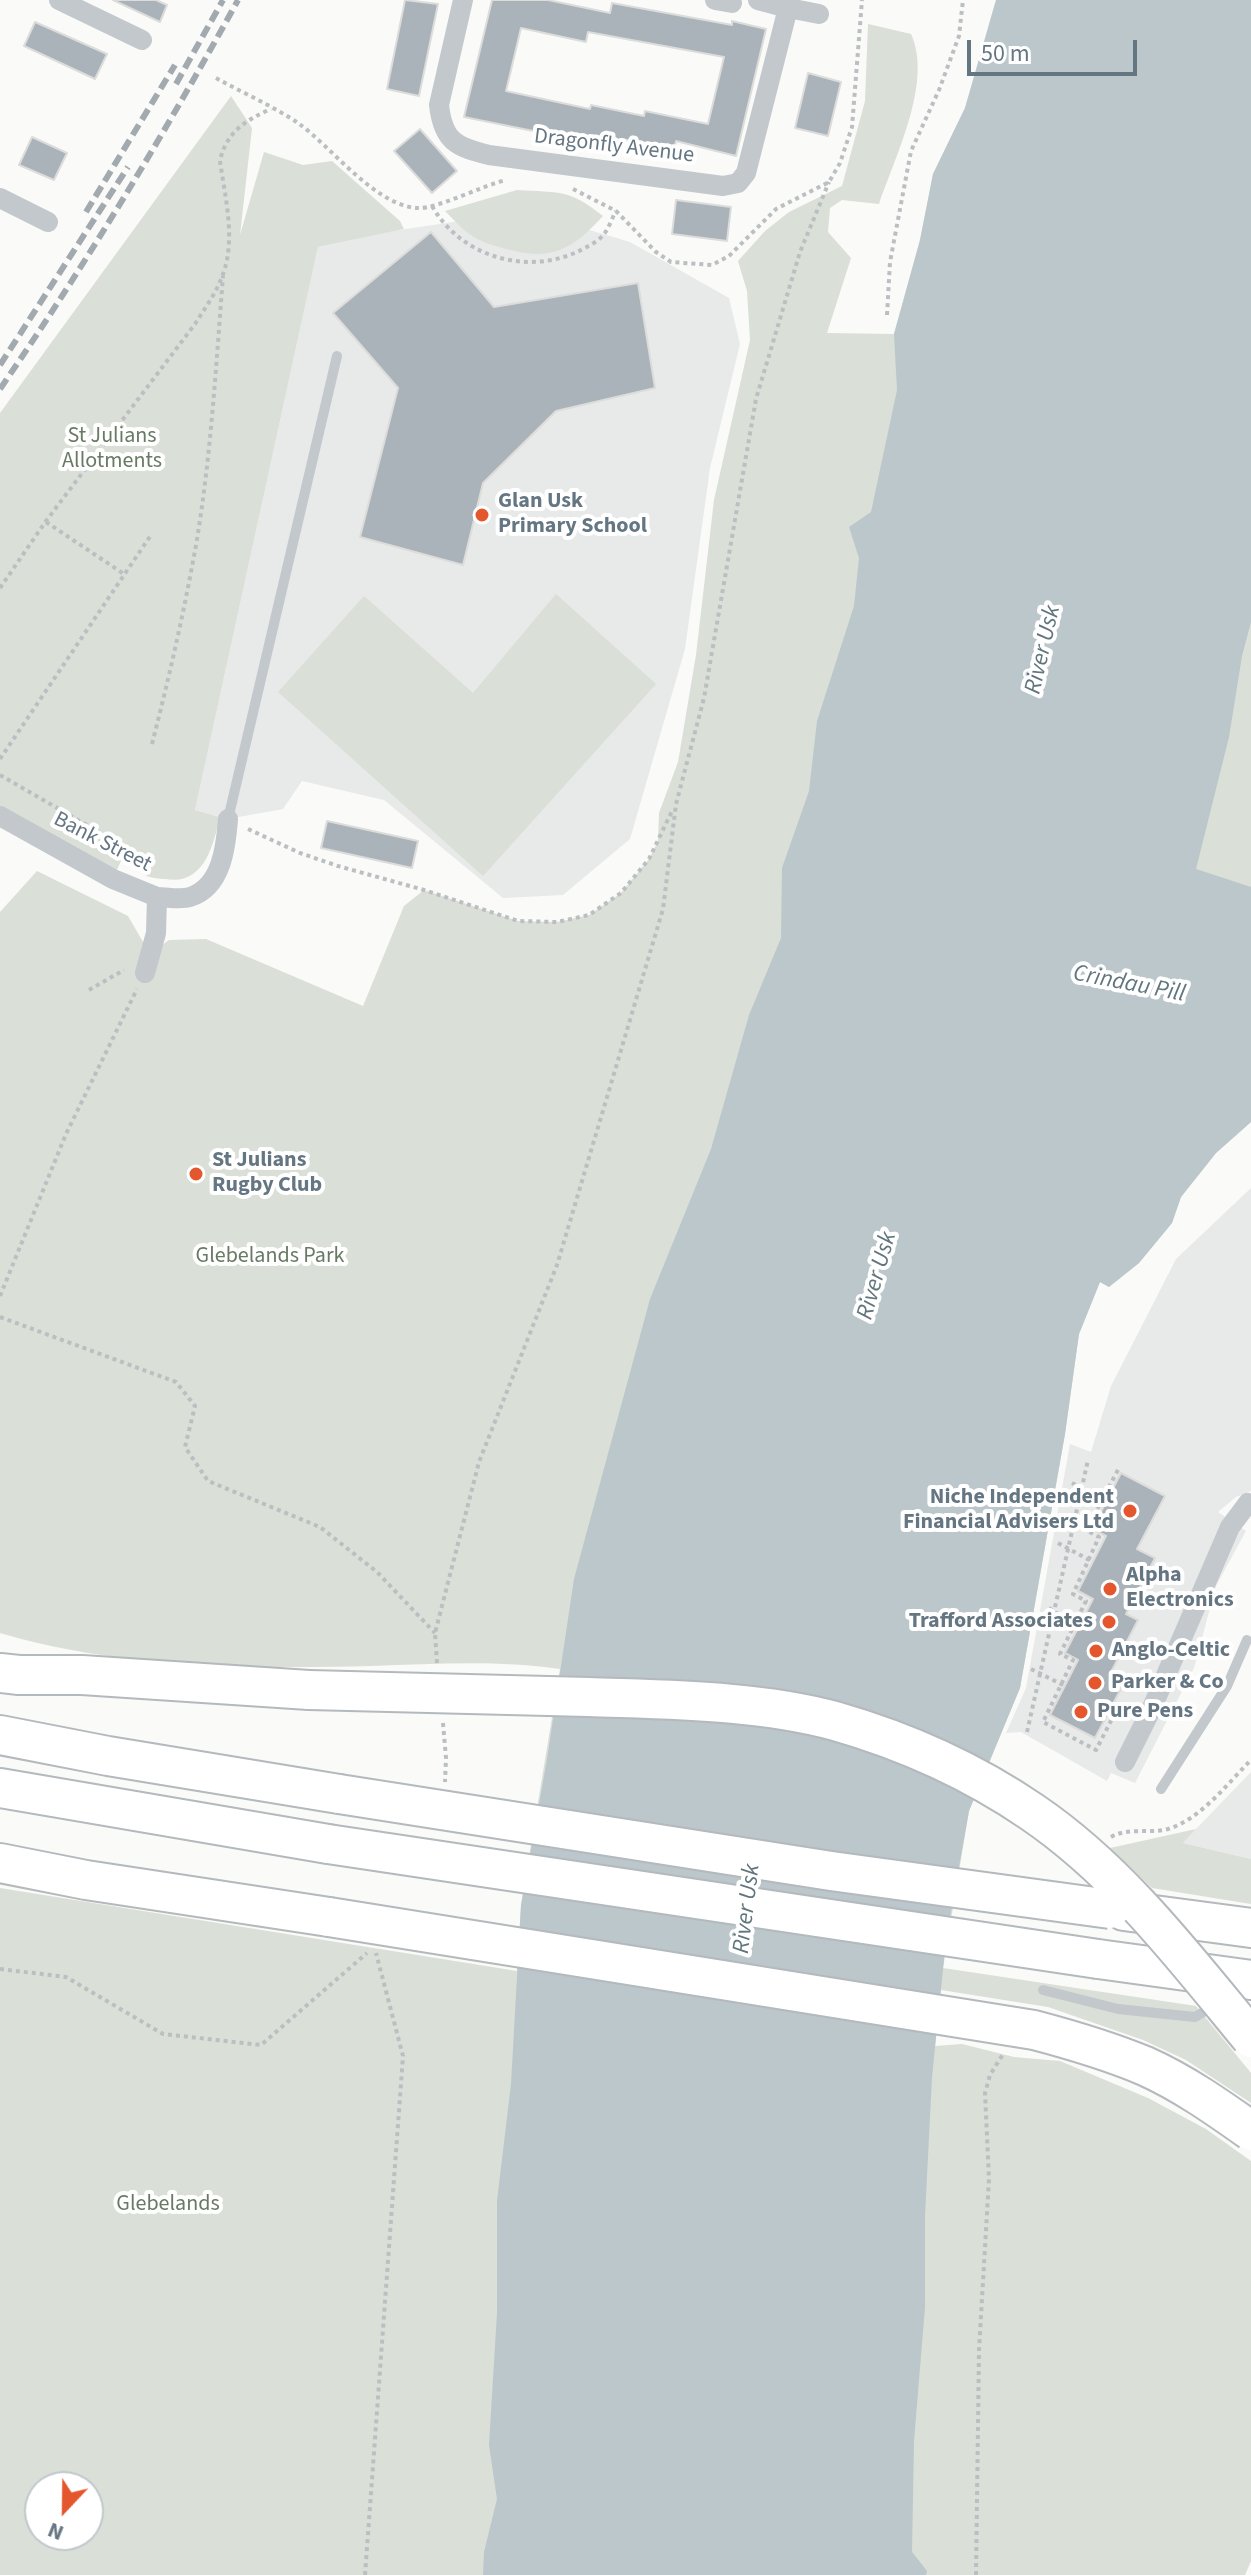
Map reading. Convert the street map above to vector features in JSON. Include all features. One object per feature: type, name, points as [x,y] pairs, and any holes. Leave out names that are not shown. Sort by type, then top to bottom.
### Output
[{"type":"highway","points":[[0,1673],[82,1675],[309,1690],[645,1699],[766,1708],[832,1721],[909,1745],[977,1779],[1032,1812],[1114,1881],[1251,2038]]},
{"type":"highway","points":[[0,1735],[339,1794],[831,1871],[1251,1928]]},
{"type":"highway","points":[[0,1788],[328,1844],[1098,1959],[1243,1987]]},
{"type":"highway","points":[[0,1863],[86,1880],[1034,2030],[1092,2046],[1147,2067],[1201,2096],[1251,2131]]},
{"type":"street","points":[[59,0],[142,40]]},
{"type":"street","name":"Dragonfly Avenue","points":[[463,0],[439,105],[441,123],[450,139],[464,149],[489,155],[723,186],[738,183],[746,173],[788,8]]},
{"type":"street","points":[[758,0],[819,14]]},
{"type":"street","points":[[0,198],[48,222]]},
{"type":"street","name":"Bank Street","points":[[0,816],[113,879],[157,897],[156,933],[148,963]]},
{"type":"street","points":[[157,897],[194,896],[208,882],[225,856],[228,819]]},
{"type":"street","points":[[1125,1762],[1151,1710],[1230,1527],[1248,1503],[1251,1504]]},
{"type":"lane","points":[[228,819],[337,356]]},
{"type":"lane","points":[[1161,1789],[1227,1686],[1250,1638]]},
{"type":"lane","points":[[1043,1990],[1118,2009],[1195,2017],[1243,1987]]},
{"type":"path","points":[[887,315],[890,262],[911,151],[959,36],[963,0]]},
{"type":"path","points":[[152,744],[170,676],[196,543],[215,383],[223,274],[229,249],[220,161],[223,148],[233,132],[251,118],[271,109]]},
{"type":"path","points":[[439,1676],[435,1633],[479,1462],[557,1265],[663,909],[676,804],[704,698],[756,399],[800,252],[829,182]]},
{"type":"path","points":[[432,205],[439,219],[465,242],[481,251],[523,264],[567,257],[585,248],[604,234],[616,211]]},
{"type":"path","points":[[0,588],[46,521],[195,324],[223,274]]},
{"type":"path","points":[[46,521],[124,574]]},
{"type":"path","points":[[0,759],[151,535]]},
{"type":"path","points":[[0,775],[104,835]]},
{"type":"path","points":[[228,819],[300,853],[338,866],[518,921],[557,922],[589,915],[621,893],[649,859],[676,804]]},
{"type":"path","points":[[89,990],[148,963]]},
{"type":"path","points":[[0,1296],[66,1134],[148,963]]},
{"type":"path","points":[[0,1317],[176,1382],[195,1406],[185,1447],[208,1481],[320,1527],[377,1572],[435,1633]]},
{"type":"path","points":[[1027,1732],[1051,1610],[1088,1460]]},
{"type":"path","points":[[1115,1713],[1096,1750],[1043,1722],[1064,1685],[1073,1660],[1060,1654],[1086,1601],[1073,1594],[1091,1561],[1099,1537],[1086,1530],[1119,1468]]},
{"type":"path","points":[[1072,1483],[1104,1500]]},
{"type":"path","points":[[1058,1543],[1091,1561]]},
{"type":"path","points":[[1051,1610],[1076,1625]]},
{"type":"path","points":[[1031,1669],[1064,1685]]},
{"type":"path","points":[[443,1717],[446,1758],[444,1789]]},
{"type":"path","points":[[1100,1844],[1119,1832],[1168,1829],[1190,1817],[1251,1760]]},
{"type":"path","points":[[0,1969],[66,1977],[163,2034],[261,2045],[374,1947],[403,2056],[365,2575]]},
{"type":"path","points":[[976,2575],[979,2350],[989,2179],[985,2093],[990,2075],[1003,2054]]},
{"type":"shaded area","name":"Glan Usk Primary School","points":[[526,211],[630,242],[729,298],[740,344],[710,468],[685,649],[630,839],[563,895],[503,898],[384,800],[302,781],[283,809],[228,819],[195,810],[318,247],[393,231]]},
{"type":"shaded area","points":[[1251,1188],[1251,1491],[1236,1497],[1218,1512],[1246,1531],[1216,1586],[1194,1668],[1135,1783],[1111,1773],[1107,1781],[1021,1732],[1006,1733],[1026,1688],[1070,1444],[1091,1452],[1111,1386],[1176,1259]]},
{"type":"shaded area","points":[[1251,1772],[1251,1859],[1183,1843],[1196,1829]]},
{"type":"green space","points":[[996,0],[613,2575],[0,2575],[0,1888],[517,1971],[521,1905],[560,1669],[490,1664],[278,1667],[184,1664],[91,1653],[0,1633],[0,912],[37,871],[128,916],[150,954],[169,940],[206,939],[363,1006],[404,906],[424,890],[518,921],[557,922],[589,915],[621,893],[649,859],[658,841],[659,813],[678,762],[696,655],[714,500],[750,340],[747,291],[738,261],[765,231],[789,212],[842,186],[865,101],[868,24],[911,34],[917,53],[918,74],[909,119],[879,204],[842,200],[830,208],[828,232],[851,258],[827,333],[894,334],[920,240],[933,174],[965,108]]},
{"type":"green space","points":[[1251,72],[1251,1122],[1216,1153],[1181,1197],[1172,1223],[1139,1263],[1109,1287],[1100,1282],[1079,1334],[1065,1434],[1020,1688],[969,1811],[943,1968],[1196,2006],[1251,2073],[1251,2103],[1186,2060],[1143,2040],[1048,2007],[941,1990],[935,2046],[962,2044],[1014,2057],[1060,2061],[1148,2098],[1206,2129],[1251,2161],[1251,2561],[1245,2575],[816,2575]]},
{"type":"green space","name":"St Julians Allotments","points":[[231,96],[252,128],[240,235],[264,152],[303,165],[332,161],[400,221],[404,229],[318,247],[195,810],[220,817],[210,851],[198,870],[178,880],[147,876],[124,854],[113,879],[0,816],[0,413]]},
{"type":"green space","points":[[517,190],[571,196],[603,216],[570,245],[534,254],[503,248],[472,236],[445,211]]},
{"type":"green space","points":[[556,594],[656,684],[483,876],[278,692],[364,596],[473,693]]},
{"type":"green space","points":[[1196,1829],[1183,1843],[1251,1859],[1251,1904],[1152,1888],[1110,1848]]},
{"type":"water","points":[[996,0],[1251,0],[1251,622],[1242,656],[1229,737],[1196,869],[1251,887],[1251,1122],[1216,1153],[1181,1197],[1172,1223],[1139,1263],[1109,1287],[1100,1282],[1079,1334],[1065,1434],[1020,1688],[969,1811],[946,1940],[932,2077],[925,2216],[925,2307],[914,2441],[912,2552],[927,2571],[926,2575],[483,2575],[484,2552],[497,2499],[489,2445],[497,2313],[497,2201],[511,2084],[521,1905],[574,1579],[650,1299],[711,1149],[749,1015],[781,938],[782,868],[809,791],[817,721],[854,606],[859,558],[849,527],[871,512],[897,390],[894,334],[920,240],[933,174],[965,108]]},
{"type":"building","points":[[113,0],[156,0],[167,5],[160,22]]},
{"type":"building","points":[[405,0],[438,4],[419,96],[387,89]]},
{"type":"building","points":[[492,0],[548,0],[610,13],[612,3],[766,29],[736,156],[676,141],[674,150],[621,139],[620,145],[464,117]],"holes":[[[521,28],[586,42],[588,32],[724,57],[708,124],[645,111],[644,116],[591,105],[590,109],[506,91]]]},
{"type":"building","points":[[35,22],[107,54],[95,79],[24,46]]},
{"type":"building","points":[[808,73],[841,82],[828,136],[795,128]]},
{"type":"building","points":[[420,129],[457,171],[432,193],[394,151]]},
{"type":"building","points":[[32,137],[67,153],[54,180],[19,165]]},
{"type":"building","points":[[676,200],[731,207],[727,241],[672,234]]},
{"type":"building","points":[[431,232],[494,307],[638,283],[655,388],[556,411],[483,483],[463,565],[360,537],[398,388],[333,313]]},
{"type":"building","points":[[327,821],[418,841],[412,868],[321,848]]},
{"type":"building","points":[[1121,1473],[1165,1496],[1137,1549],[1155,1558],[1126,1614],[1138,1620],[1110,1674],[1125,1681],[1095,1738],[1050,1715],[1078,1660],[1065,1653],[1093,1599],[1078,1591],[1106,1536],[1092,1529]]},
{"type":"railway","points":[[176,84],[223,0]]},
{"type":"railway","points":[[0,389],[124,198],[238,0]]},
{"type":"railway","points":[[86,212],[175,65]]},
{"type":"railway","points":[[0,365],[128,167]]},
{"type":"place","name":"Glan Usk Primary School","points":[[482,515]]},
{"type":"place","name":"St Julians Rugby Club","points":[[196,1174]]},
{"type":"place","name":"Niche Independent Financial Advisers Ltd","points":[[1130,1511]]},
{"type":"place","name":"Alpha Electronics","points":[[1110,1589]]},
{"type":"place","name":"Trafford Associates","points":[[1109,1622]]},
{"type":"place","name":"Anglo-Celtic","points":[[1096,1651]]},
{"type":"place","name":"Parker & Co","points":[[1095,1683]]},
{"type":"place","name":"Pure Pens","points":[[1081,1712]]},
{"type":"water label","name":"River Usk","points":[[1044,650]]},
{"type":"water label","name":"Crindau Pill","points":[[1129,985]]},
{"type":"water label","name":"River Usk","points":[[878,1276]]},
{"type":"water label","name":"River Usk","points":[[748,1909]]},
{"type":"park label","name":"Glebelands Park","points":[[270,1257]]},
{"type":"park label","name":"Glebelands","points":[[168,2205]]}]
